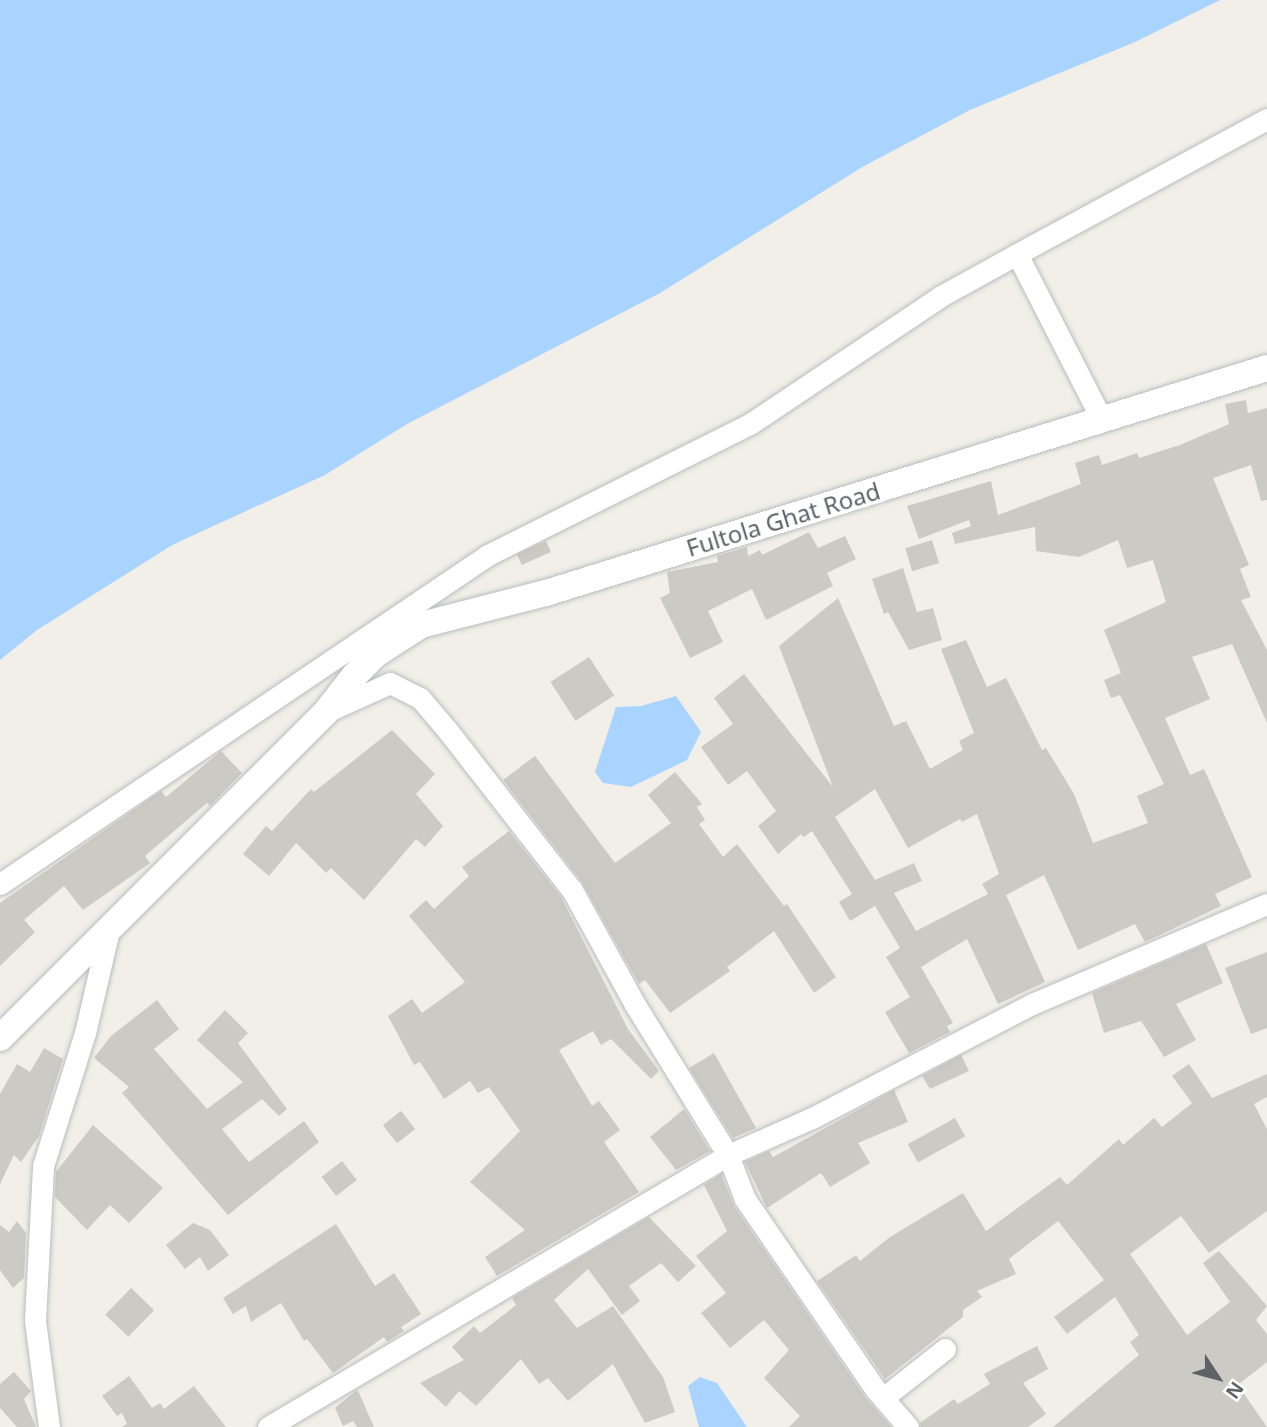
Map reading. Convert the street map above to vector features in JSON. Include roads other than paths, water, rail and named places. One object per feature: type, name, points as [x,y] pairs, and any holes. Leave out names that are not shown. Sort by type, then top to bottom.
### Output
[{"type":"street","points":[[0,884],[488,555],[750,424],[941,296],[1267,119]]},
{"type":"street","points":[[1017,254],[1102,420]]},
{"type":"street","name":"Fultola Ghat Road","points":[[0,1038],[326,712],[376,654],[421,625],[546,593],[1267,368]]},
{"type":"street","points":[[326,712],[390,683],[426,705],[572,890],[634,1003],[728,1155],[745,1199],[883,1398],[908,1427]]},
{"type":"street","points":[[268,1427],[728,1155],[812,1118],[1032,1004],[1267,905]]},
{"type":"street","points":[[49,1427],[35,1320],[43,1166],[85,1033],[109,930]]},
{"type":"street","points":[[883,1398],[945,1349]]},
{"type":"water","points":[[0,0],[1220,0],[1135,42],[970,110],[864,166],[660,293],[407,424],[325,475],[174,544],[37,630],[0,660]]},
{"type":"water","points":[[676,696],[701,732],[687,760],[631,787],[603,783],[595,772],[616,707],[641,706]]},
{"type":"water","points":[[700,1377],[717,1383],[747,1427],[699,1427],[688,1386]]}]
